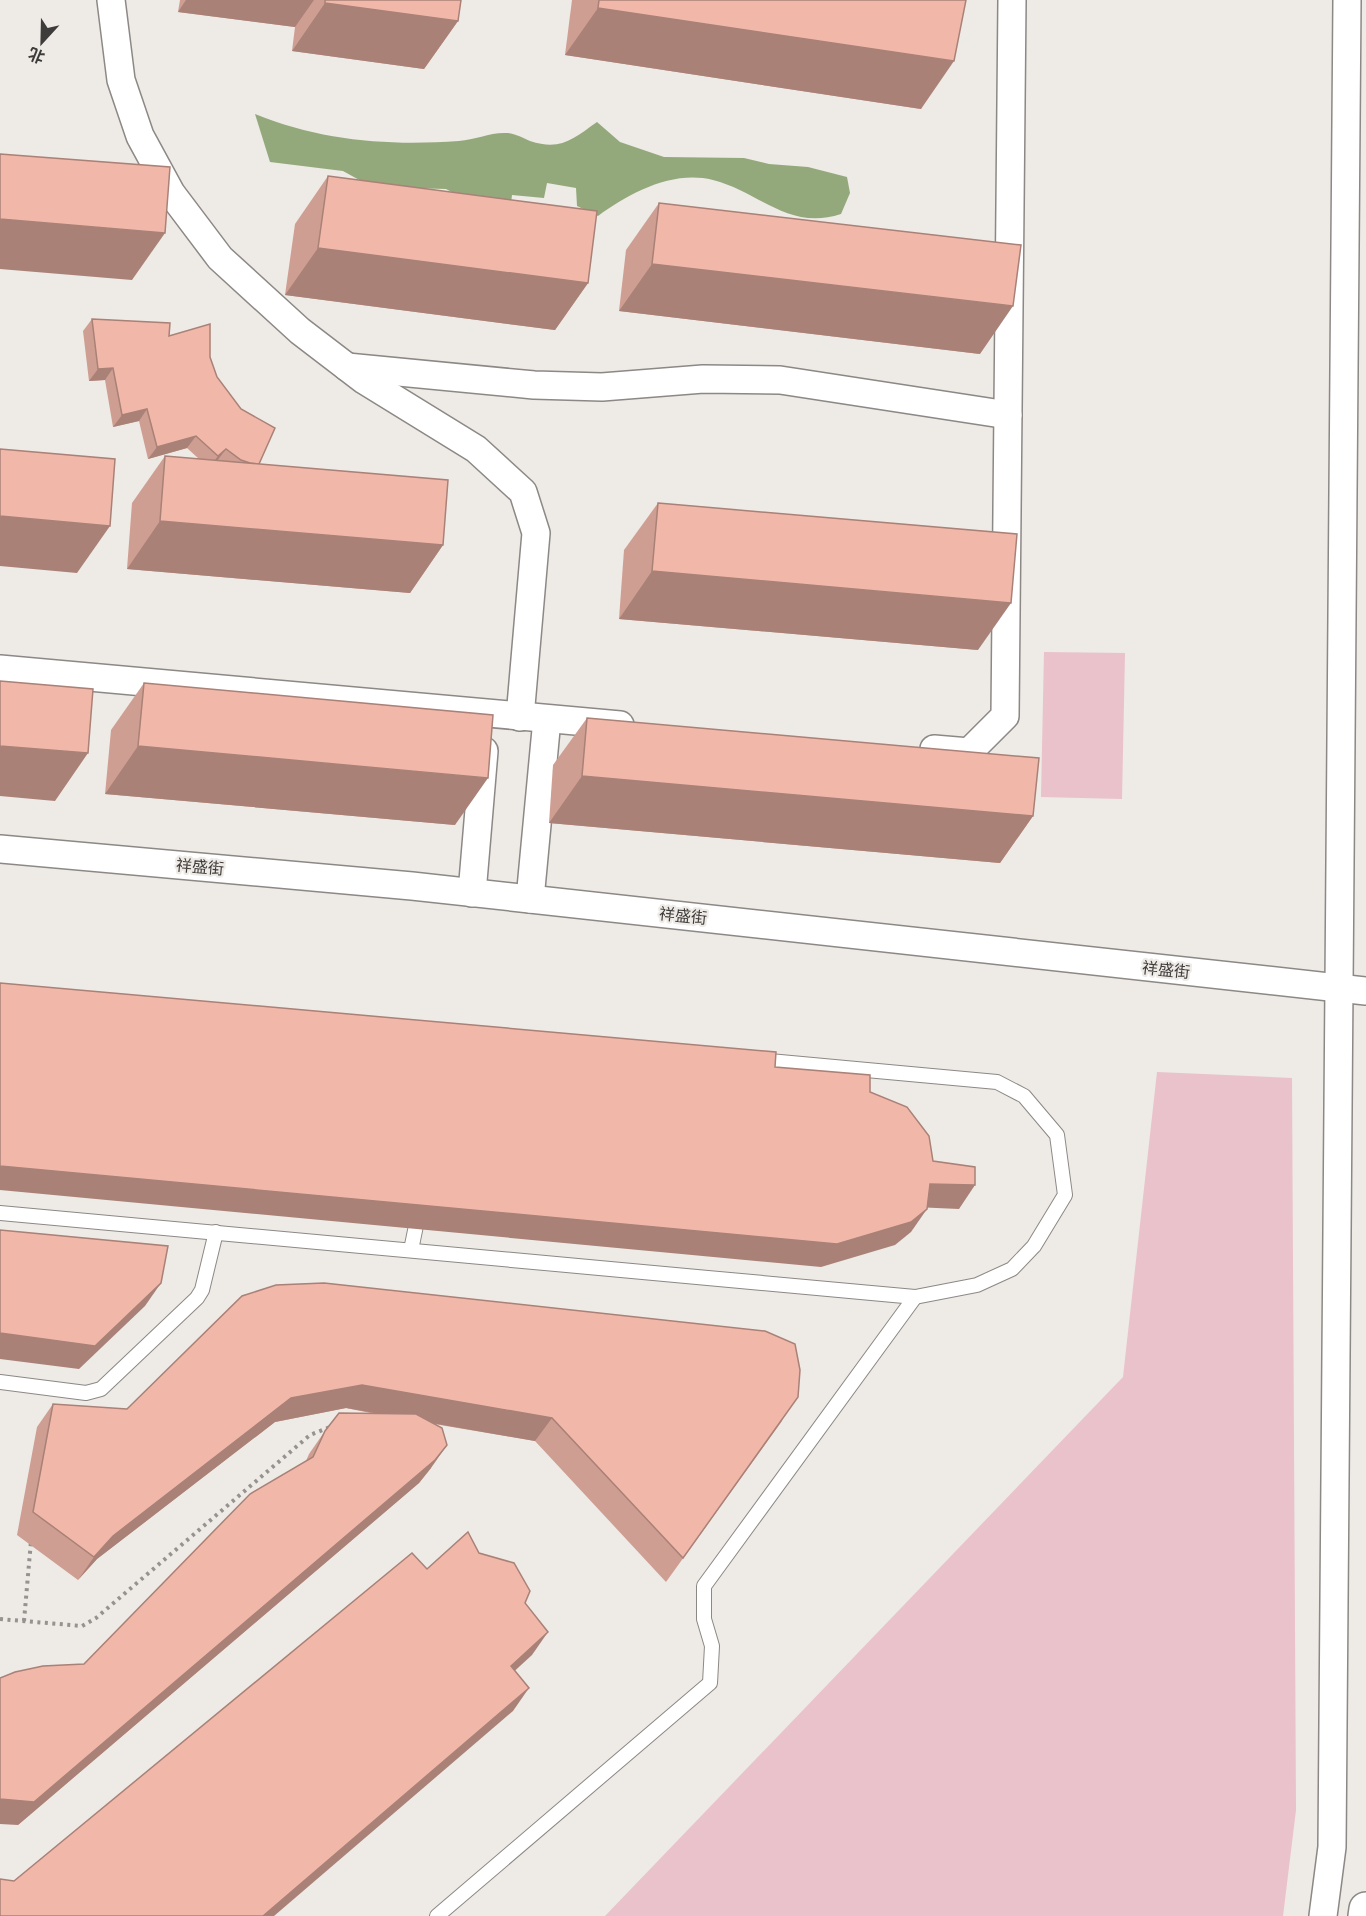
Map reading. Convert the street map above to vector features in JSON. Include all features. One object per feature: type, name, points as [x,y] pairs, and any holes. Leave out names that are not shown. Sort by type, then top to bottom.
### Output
[{"type":"main road","points":[[1365,1916],[1366,1910]]},
{"type":"street","points":[[111,0],[121,80],[140,136],[171,192],[220,258],[300,331],[346,367],[476,449],[523,492],[536,533],[520,717]]},
{"type":"street","points":[[910,747],[969,752],[1005,716],[1012,0]]},
{"type":"street","points":[[1323,1916],[1332,1847],[1347,0]]},
{"type":"street","points":[[346,367],[534,385],[602,387],[703,379],[780,381],[1008,415]]},
{"type":"street","points":[[0,669],[640,727]]},
{"type":"street","points":[[472,893],[487,714]]},
{"type":"street","points":[[530,899],[547,719]]},
{"type":"street","name":"祥盛街","points":[[0,849],[530,899],[1366,992]]},
{"type":"lane","points":[[0,1213],[915,1297],[977,1285],[1012,1269],[1034,1246],[1065,1196],[1058,1135],[1024,1096],[997,1082],[739,1058]]},
{"type":"lane","points":[[411,1250],[423,1193]]},
{"type":"lane","points":[[0,1382],[86,1393],[101,1389],[197,1298],[202,1290],[216,1232]]},
{"type":"lane","points":[[436,1916],[710,1683],[712,1646],[704,1619],[704,1586],[915,1297]]},
{"type":"path","points":[[0,1618],[82,1626],[96,1618],[310,1435],[341,1423]]},
{"type":"path","points":[[24,1621],[31,1539]]},
{"type":"shaded area","points":[[255,114],[330,136],[407,143],[459,141],[507,133],[550,145],[566,142],[597,122],[620,142],[664,157],[744,158],[769,164],[808,167],[847,177],[850,193],[841,214],[822,218],[805,218],[775,208],[713,180],[682,178],[638,192],[598,216],[577,206],[576,188],[547,183],[544,198],[512,195],[510,212],[465,199],[446,189],[372,187],[343,171],[270,162]]},
{"type":"shaded area","points":[[1044,652],[1125,653],[1122,799],[1041,797]]},
{"type":"shaded area","points":[[1157,1072],[1292,1078],[1296,1810],[1283,1916],[605,1916],[1123,1377]]},
{"type":"building","points":[[325,0],[461,0],[458,21],[325,3]]},
{"type":"building","points":[[599,0],[966,0],[954,61],[598,8]]},
{"type":"building","points":[[0,154],[170,167],[165,233],[0,219]]},
{"type":"building","points":[[328,176],[597,211],[588,283],[318,248]]},
{"type":"building","points":[[659,203],[1021,245],[1013,306],[652,264]]},
{"type":"building","points":[[92,319],[170,323],[169,336],[210,324],[210,357],[217,377],[241,409],[275,428],[259,464],[241,460],[226,449],[218,456],[196,436],[157,447],[147,409],[122,415],[113,368],[98,369]]},
{"type":"building","points":[[0,449],[115,459],[110,526],[0,516]]},
{"type":"building","points":[[165,456],[448,480],[443,545],[160,521]]},
{"type":"building","points":[[658,503],[1017,534],[1011,603],[652,571]]},
{"type":"building","points":[[0,681],[93,689],[88,753],[0,746]]},
{"type":"building","points":[[144,683],[493,715],[488,778],[138,746]]},
{"type":"building","points":[[587,718],[1039,758],[1033,816],[582,776]]},
{"type":"building","points":[[0,983],[776,1052],[775,1067],[870,1075],[870,1092],[907,1107],[929,1136],[933,1161],[975,1167],[975,1185],[930,1184],[927,1209],[911,1222],[837,1244],[0,1166]]},
{"type":"building","points":[[0,1230],[168,1246],[161,1283],[95,1346],[0,1333]]},
{"type":"building","points":[[324,1283],[765,1331],[795,1344],[800,1370],[798,1397],[683,1558],[552,1418],[362,1385],[291,1398],[113,1536],[94,1557],[33,1512],[53,1404],[127,1409],[242,1296],[276,1285]]},
{"type":"building","points":[[339,1413],[416,1414],[442,1428],[447,1445],[435,1460],[34,1802],[0,1799],[0,1678],[43,1666],[84,1664],[250,1494],[313,1457],[325,1431]]},
{"type":"building","points":[[468,1532],[479,1553],[514,1563],[530,1591],[525,1603],[548,1632],[511,1666],[529,1688],[263,1916],[0,1916],[0,1879],[14,1881],[412,1553],[427,1569]]}]
